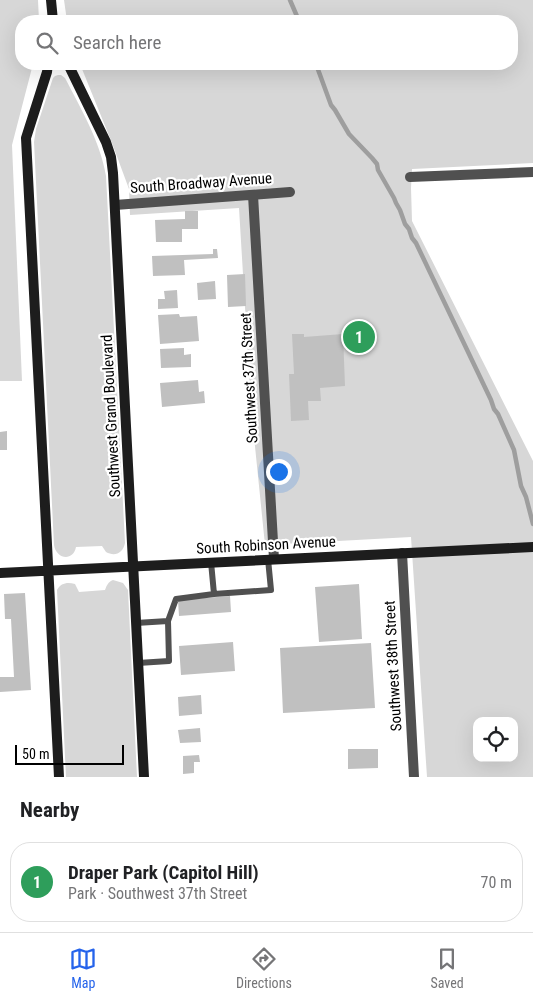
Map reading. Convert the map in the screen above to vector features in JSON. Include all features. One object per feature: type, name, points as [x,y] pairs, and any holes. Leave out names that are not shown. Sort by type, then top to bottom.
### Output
[{"type":"street","points":[[52,0],[53,15]]},
{"type":"street","points":[[47,70],[26,138],[59,777]]},
{"type":"street","name":"Southwest Grand Boulevard","points":[[71,70],[106,142],[111,157],[113,173],[144,777]]},
{"type":"street","points":[[410,177],[533,172]]},
{"type":"street","name":"South Broadway Avenue","points":[[115,205],[290,192]]},
{"type":"street","name":"Southwest 37th Street","points":[[253,195],[271,559]]},
{"type":"street","name":"South Robinson Avenue","points":[[0,573],[533,547]]},
{"type":"street","name":"Southwest 38th Street","points":[[402,553],[414,777]]},
{"type":"lane","points":[[138,663],[169,661],[168,621],[176,599],[271,590],[271,559]]},
{"type":"lane","points":[[211,562],[214,594]]},
{"type":"lane","points":[[136,623],[168,621]]},
{"type":"shaded area","points":[[0,0],[38,0],[39,15],[15,15],[15,70],[31,70],[12,145],[22,381],[0,381]]},
{"type":"shaded area","points":[[64,0],[533,0],[533,163],[412,169],[411,188],[412,221],[533,461],[533,777],[427,777],[411,537],[265,545],[251,407],[239,208],[130,215],[129,189],[82,70],[518,70],[518,15],[66,15]]},
{"type":"shaded area","points":[[58,75],[65,78],[89,126],[99,150],[106,176],[125,543],[120,552],[115,554],[106,552],[102,546],[76,547],[72,555],[65,557],[55,550],[54,545],[34,142],[36,129],[53,78]]},
{"type":"shaded area","points":[[113,580],[123,583],[128,590],[137,777],[66,777],[57,590],[62,584],[69,583],[75,584],[79,592],[105,590]]},
{"type":"building","points":[[185,211],[198,211],[198,229],[182,229],[182,242],[156,242],[155,220],[185,219]]},
{"type":"building","points":[[213,249],[217,249],[218,258],[184,260],[185,275],[153,276],[152,256],[213,254]]},
{"type":"building","points":[[245,274],[246,306],[228,307],[227,275]]},
{"type":"building","points":[[215,281],[216,299],[198,300],[197,283]]},
{"type":"building","points":[[177,290],[178,308],[158,309],[158,299],[165,299],[164,291]]},
{"type":"building","points":[[179,314],[180,317],[197,316],[199,341],[160,344],[158,315]]},
{"type":"building","points":[[292,334],[304,334],[304,337],[343,334],[345,386],[320,388],[321,401],[308,401],[309,420],[291,421],[289,374],[294,374]]},
{"type":"building","points":[[184,348],[184,355],[191,354],[191,367],[161,368],[160,349]]},
{"type":"building","points":[[198,380],[199,392],[204,391],[205,403],[162,407],[160,383]]},
{"type":"building","points":[[7,431],[7,450],[0,450],[0,432]]},
{"type":"building","points":[[359,584],[362,639],[319,642],[315,587]]},
{"type":"building","points":[[25,593],[31,690],[0,692],[0,677],[14,677],[11,619],[5,619],[4,594]]},
{"type":"building","points":[[230,596],[231,612],[179,616],[178,600]]},
{"type":"building","points":[[233,642],[235,671],[181,675],[179,646]]},
{"type":"building","points":[[371,643],[375,708],[283,713],[280,648]]},
{"type":"building","points":[[201,695],[202,714],[179,716],[178,697]]},
{"type":"building","points":[[200,728],[201,742],[180,743],[178,730]]},
{"type":"building","points":[[348,749],[378,749],[378,768],[348,769]]},
{"type":"building","points":[[199,755],[200,762],[194,762],[194,773],[183,774],[183,756]]},
{"type":"waterway","points":[[290,0],[296,15]]},
{"type":"waterway","points":[[318,70],[331,105],[349,134],[377,164],[378,170],[400,210],[405,224],[416,243],[498,414],[514,450],[521,486],[533,524]]},
{"type":"place","name":"Draper Park (Capitol Hill)","points":[[359,337]]}]
